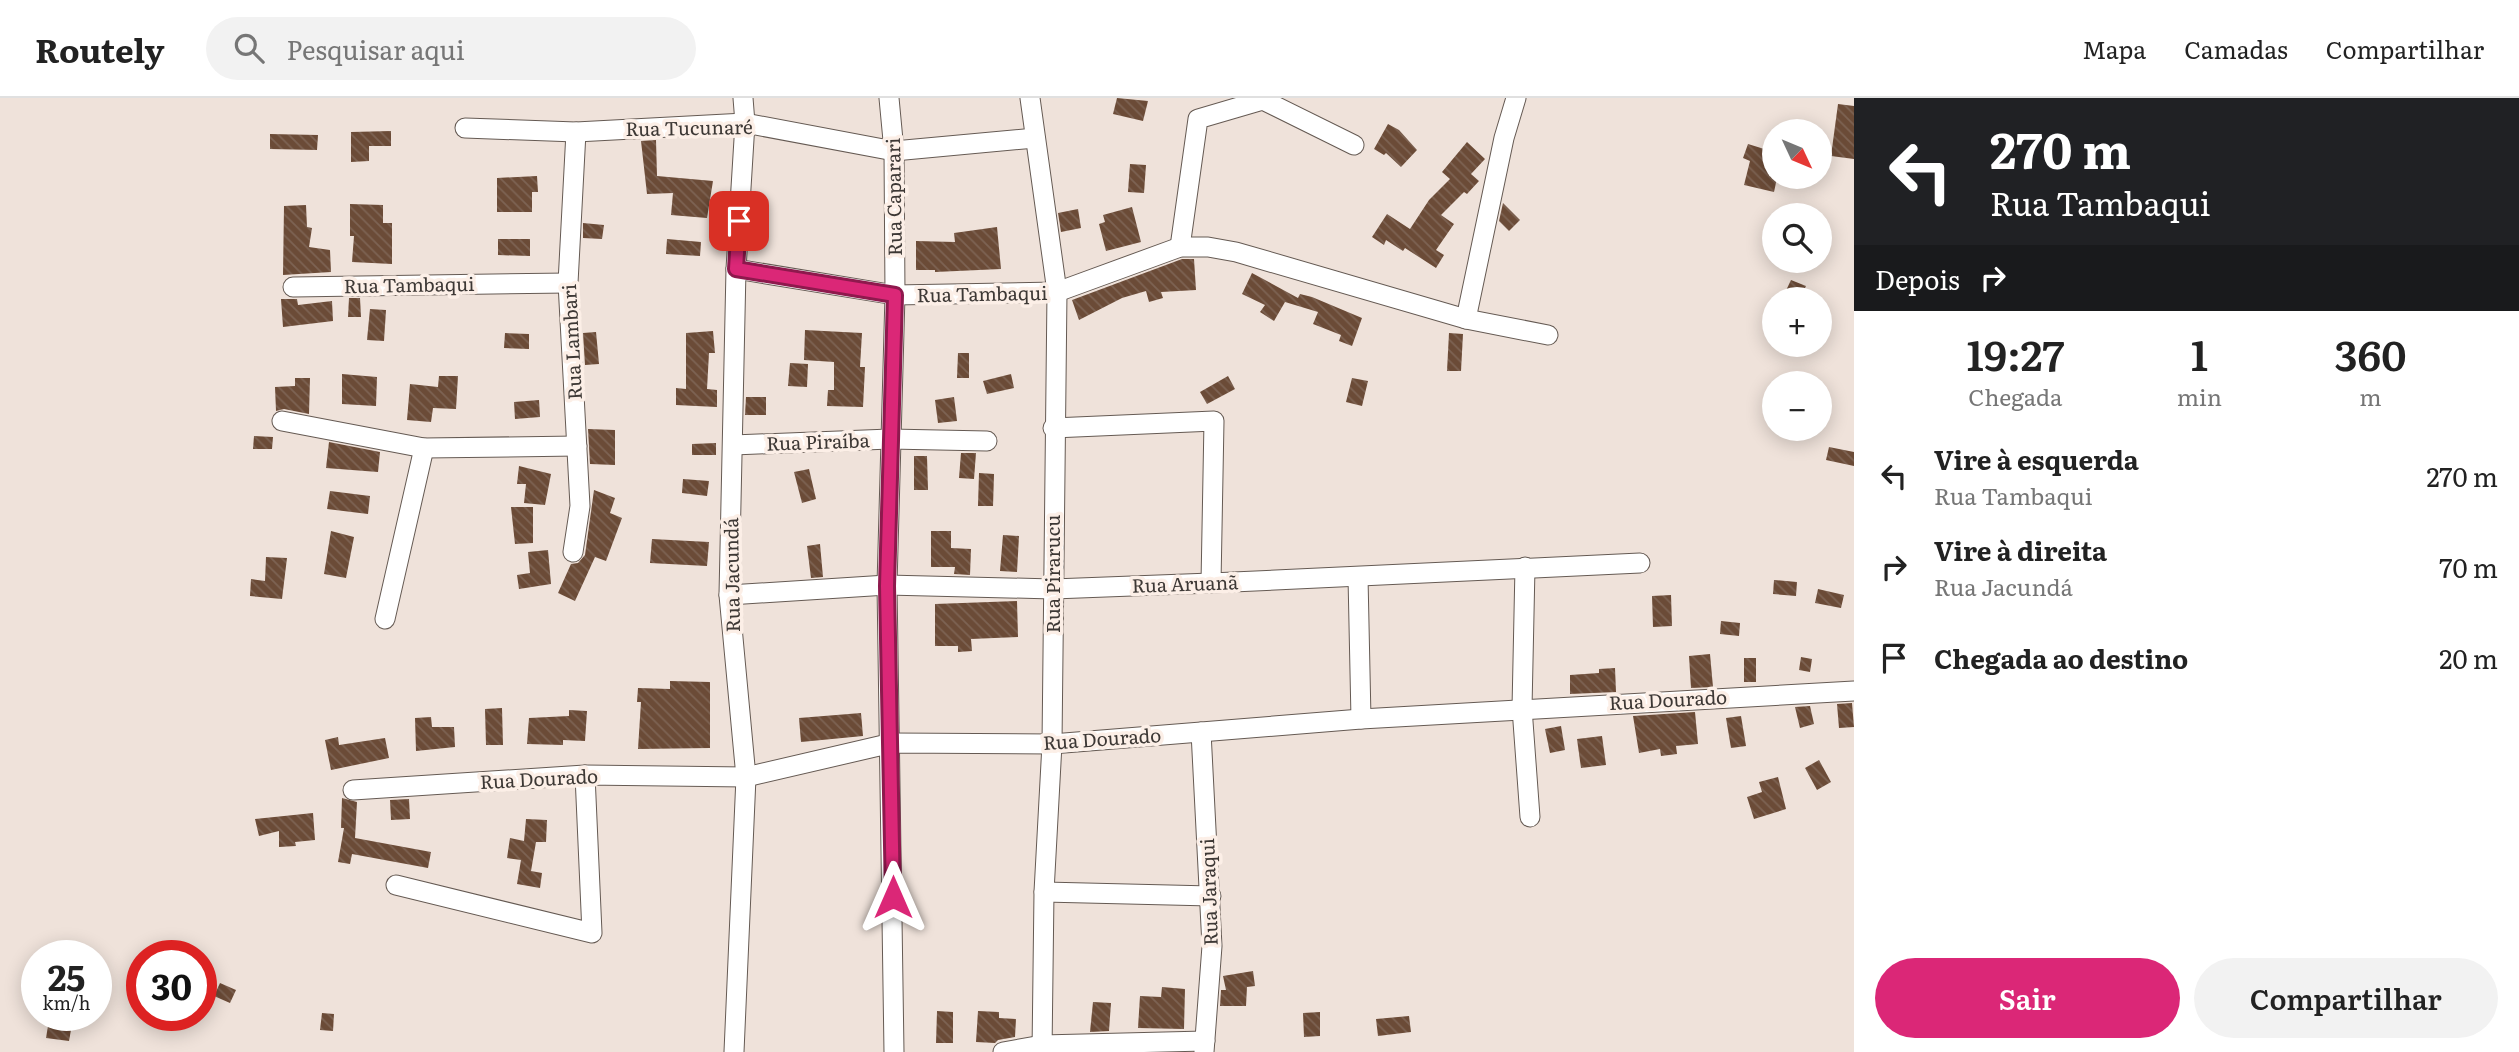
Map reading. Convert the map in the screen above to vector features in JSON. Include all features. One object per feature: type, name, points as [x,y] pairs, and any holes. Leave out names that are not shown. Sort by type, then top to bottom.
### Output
[{"type":"street","name":"Rua Jacundá","points":[[734,1052],[746,777],[729,596],[736,269],[745,124],[743,98]]},
{"type":"street","name":"Rua Caparari","points":[[889,98],[894,151],[895,295],[887,586],[892,743],[894,1052]]},
{"type":"street","name":"Rua Pirarucu","points":[[1030,98],[1057,292],[1053,428],[1052,744],[1044,892],[1042,1049]]},
{"type":"street","points":[[1466,320],[1489,204],[1516,98]]},
{"type":"street","points":[[1354,145],[1263,100],[1198,119],[1180,247],[1208,247],[1237,252],[1466,320],[1548,335]]},
{"type":"street","name":"Rua Tucunaré","points":[[466,128],[576,132],[745,124],[894,151],[1035,138]]},
{"type":"street","name":"Rua Lambari","points":[[573,552],[580,506],[568,283],[576,132]]},
{"type":"street","name":"Rua Tambaqui","points":[[736,269],[895,295],[1057,292],[1180,247]]},
{"type":"street","name":"Rua Tambaqui","points":[[293,287],[568,283]]},
{"type":"street","points":[[282,421],[424,448],[577,446]]},
{"type":"street","points":[[1053,428],[1214,421],[1212,583]]},
{"type":"street","name":"Rua Piraíba","points":[[733,445],[890,439],[987,440]]},
{"type":"street","points":[[385,619],[424,448]]},
{"type":"street","name":"Rua Aruanã","points":[[729,596],[887,586],[1053,589],[1640,563]]},
{"type":"street","points":[[1525,567],[1522,708],[1531,817]]},
{"type":"street","points":[[1358,577],[1361,719]]},
{"type":"street","name":"Rua Dourado","points":[[353,790],[585,775],[746,777],[892,743],[1052,744],[1522,708],[1854,691]]},
{"type":"street","name":"Rua Jaraqui","points":[[1201,732],[1211,896],[1211,993],[1205,1046]]},
{"type":"street","points":[[396,885],[592,933],[585,775]]},
{"type":"street","points":[[1044,892],[1211,896]]},
{"type":"street","points":[[1003,1052],[1205,1046]]},
{"type":"building","points":[[1117,98],[1148,101],[1143,121],[1113,114]]},
{"type":"building","points":[[1838,104],[1854,106],[1854,159],[1832,156]]},
{"type":"building","points":[[1388,124],[1399,130],[1417,150],[1401,167],[1386,153],[1384,155],[1374,149]]},
{"type":"building","points":[[391,131],[391,146],[369,146],[369,161],[351,162],[351,132]]},
{"type":"building","points":[[270,134],[318,135],[317,150],[270,149]]},
{"type":"building","points":[[656,140],[657,176],[713,181],[707,218],[671,215],[673,193],[647,194],[641,141]]},
{"type":"building","points":[[1467,142],[1485,159],[1471,174],[1479,181],[1441,215],[1454,224],[1436,250],[1444,255],[1436,268],[1405,248],[1403,251],[1386,240],[1384,245],[1372,237],[1387,214],[1410,229],[1429,200],[1450,179],[1442,172]]},
{"type":"building","points":[[1748,144],[1762,148],[1762,189],[1775,189],[1774,192],[1744,185],[1750,161],[1743,158]]},
{"type":"building","points":[[1130,164],[1146,165],[1144,193],[1128,192]]},
{"type":"building","points":[[537,176],[538,192],[532,192],[532,212],[497,212],[497,178]]},
{"type":"building","points":[[1503,203],[1520,220],[1509,231],[1499,221]]},
{"type":"building","points":[[350,204],[383,205],[383,223],[392,223],[392,264],[352,262],[354,236],[350,236]]},
{"type":"building","points":[[306,205],[307,227],[312,228],[309,247],[330,250],[331,272],[283,275],[284,206]]},
{"type":"building","points":[[1132,207],[1141,242],[1106,251],[1099,224],[1105,222],[1103,215]]},
{"type":"building","points":[[1078,209],[1081,228],[1061,232],[1058,213]]},
{"type":"building","points":[[583,223],[604,225],[602,239],[583,238]]},
{"type":"building","points":[[997,227],[1001,269],[935,272],[916,270],[916,241],[955,242],[954,233]]},
{"type":"building","points":[[498,239],[530,239],[530,256],[498,255]]},
{"type":"building","points":[[667,239],[701,242],[700,256],[666,254]]},
{"type":"building","points":[[1182,259],[1194,259],[1196,290],[1161,292],[1163,298],[1149,302],[1146,291],[1122,298],[1079,320],[1072,300]]},
{"type":"building","points":[[1252,273],[1298,298],[1300,294],[1312,297],[1362,318],[1352,346],[1339,341],[1341,335],[1313,324],[1318,312],[1285,302],[1274,321],[1260,312],[1265,305],[1242,294]]},
{"type":"building","points":[[1791,280],[1806,286],[1806,287],[1788,287]]},
{"type":"building","points":[[349,298],[360,298],[361,317],[348,317]]},
{"type":"building","points":[[281,299],[297,299],[298,305],[332,301],[333,321],[283,327]]},
{"type":"building","points":[[370,309],[386,310],[384,341],[367,340]]},
{"type":"building","points":[[805,330],[862,333],[860,367],[865,367],[863,407],[827,406],[828,390],[834,390],[834,362],[804,360]]},
{"type":"building","points":[[713,331],[715,353],[709,353],[707,389],[717,390],[717,407],[676,405],[676,388],[686,389],[686,333]]},
{"type":"building","points":[[596,332],[599,364],[585,365],[583,333]]},
{"type":"building","points":[[505,333],[529,334],[529,349],[504,348]]},
{"type":"building","points":[[1449,333],[1463,334],[1461,371],[1447,371]]},
{"type":"building","points":[[958,353],[969,353],[969,378],[957,378]]},
{"type":"building","points":[[790,363],[808,364],[807,387],[788,386]]},
{"type":"building","points":[[342,374],[377,377],[376,406],[342,404]]},
{"type":"building","points":[[1011,374],[1014,388],[987,394],[983,381]]},
{"type":"building","points":[[439,376],[458,376],[456,409],[433,408],[431,422],[407,420],[410,384],[438,387]]},
{"type":"building","points":[[1228,376],[1235,389],[1207,404],[1200,392]]},
{"type":"building","points":[[295,378],[310,378],[309,414],[284,409],[276,411],[275,387],[295,386]]},
{"type":"building","points":[[1352,378],[1368,381],[1362,406],[1346,402]]},
{"type":"building","points":[[746,397],[766,397],[766,415],[745,415]]},
{"type":"building","points":[[954,397],[957,421],[938,423],[935,400]]},
{"type":"building","points":[[539,400],[540,417],[515,419],[514,402]]},
{"type":"building","points":[[588,429],[615,430],[615,465],[590,464]]},
{"type":"building","points":[[254,436],[273,437],[272,449],[253,449]]},
{"type":"building","points":[[329,442],[380,452],[378,472],[326,468]]},
{"type":"building","points":[[716,443],[716,455],[692,455],[692,444]]},
{"type":"building","points":[[1829,447],[1854,452],[1854,466],[1826,460]]},
{"type":"building","points":[[961,453],[976,453],[974,479],[959,478]]},
{"type":"building","points":[[914,456],[927,456],[928,490],[914,490]]},
{"type":"building","points":[[519,466],[551,474],[545,505],[524,503],[526,484],[517,484]]},
{"type":"building","points":[[809,469],[816,499],[802,503],[794,472]]},
{"type":"building","points":[[979,473],[994,474],[993,506],[978,506]]},
{"type":"building","points":[[683,479],[709,481],[707,496],[682,493]]},
{"type":"building","points":[[594,490],[615,498],[610,513],[622,518],[606,561],[595,557],[575,601],[558,593],[571,564],[578,563],[585,555]]},
{"type":"building","points":[[330,491],[370,496],[368,514],[327,509]]},
{"type":"building","points":[[511,507],[533,507],[533,543],[515,544]]},
{"type":"building","points":[[331,531],[354,537],[346,578],[324,574]]},
{"type":"building","points":[[931,531],[951,531],[951,548],[971,549],[970,575],[954,574],[955,567],[931,567]]},
{"type":"building","points":[[1003,535],[1019,536],[1017,572],[1000,571]]},
{"type":"building","points":[[652,539],[709,542],[707,566],[650,563]]},
{"type":"building","points":[[820,544],[823,577],[811,578],[807,546]]},
{"type":"building","points":[[548,550],[551,584],[519,589],[517,575],[530,573],[528,552]]},
{"type":"building","points":[[266,557],[287,558],[282,599],[250,596],[251,579],[265,581]]},
{"type":"building","points":[[1774,580],[1797,582],[1796,596],[1773,594]]},
{"type":"building","points":[[1818,589],[1844,595],[1841,608],[1815,603]]},
{"type":"building","points":[[1671,595],[1672,626],[1653,627],[1652,596]]},
{"type":"building","points":[[1017,601],[1018,637],[971,639],[972,651],[958,652],[958,646],[935,646],[935,604]]},
{"type":"building","points":[[1721,621],[1740,623],[1739,636],[1720,634]]},
{"type":"building","points":[[1710,654],[1713,687],[1691,688],[1689,656]]},
{"type":"building","points":[[1801,657],[1812,659],[1810,672],[1799,670]]},
{"type":"building","points":[[1744,658],[1756,658],[1756,682],[1744,682]]},
{"type":"building","points":[[1615,668],[1616,692],[1570,694],[1570,675],[1599,673],[1599,669]]},
{"type":"building","points":[[670,681],[710,682],[710,748],[638,749],[641,702],[637,702],[638,688],[670,689]]},
{"type":"building","points":[[1852,703],[1854,727],[1839,728],[1837,704]]},
{"type":"building","points":[[1810,706],[1814,724],[1800,728],[1795,707]]},
{"type":"building","points":[[502,708],[503,745],[486,745],[485,709]]},
{"type":"building","points":[[569,710],[587,711],[585,741],[563,740],[563,745],[527,744],[529,718],[569,716]]},
{"type":"building","points":[[1695,712],[1698,744],[1676,746],[1677,754],[1661,756],[1660,749],[1639,753],[1633,716]]},
{"type":"building","points":[[861,713],[863,736],[801,742],[799,718]]},
{"type":"building","points":[[1741,716],[1746,746],[1731,748],[1726,718]]},
{"type":"building","points":[[431,717],[432,727],[454,727],[455,747],[416,751],[415,718]]},
{"type":"building","points":[[1561,726],[1565,750],[1550,753],[1545,729]]},
{"type":"building","points":[[1602,736],[1606,765],[1581,768],[1577,739]]},
{"type":"building","points":[[338,737],[339,745],[385,738],[389,758],[331,770],[325,740]]},
{"type":"building","points":[[1819,760],[1831,782],[1817,790],[1805,768]]},
{"type":"building","points":[[1778,777],[1786,809],[1754,819],[1747,797],[1762,792],[1759,782]]},
{"type":"building","points":[[342,798],[357,802],[355,838],[431,852],[428,868],[352,854],[350,864],[338,862],[344,828],[341,828]]},
{"type":"building","points":[[409,799],[410,819],[391,820],[390,800]]},
{"type":"building","points":[[313,813],[315,840],[295,842],[296,846],[279,847],[279,831],[259,836],[255,819]]},
{"type":"building","points":[[526,819],[547,820],[546,842],[536,842],[531,871],[542,873],[540,888],[517,884],[521,860],[507,858],[510,838],[524,841]]},
{"type":"building","points":[[1253,971],[1255,986],[1247,987],[1246,1006],[1220,1006],[1221,990],[1226,990],[1223,976]]},
{"type":"building","points":[[220,983],[236,990],[230,1003],[217,997]]},
{"type":"building","points":[[1162,987],[1185,989],[1184,1029],[1138,1028],[1140,996],[1161,997]]},
{"type":"building","points":[[1093,1002],[1111,1003],[1109,1031],[1090,1032]]},
{"type":"building","points":[[937,1011],[953,1012],[953,1043],[936,1043]]},
{"type":"building","points":[[978,1011],[999,1012],[999,1018],[1016,1019],[1015,1037],[995,1043],[976,1042]]},
{"type":"building","points":[[1320,1012],[1320,1036],[1304,1037],[1303,1013]]},
{"type":"building","points":[[322,1013],[334,1014],[333,1031],[320,1030]]},
{"type":"building","points":[[1409,1016],[1411,1032],[1378,1036],[1376,1019]]},
{"type":"building","points":[[47,1031],[71,1031],[69,1041],[46,1038]]},
{"type":"route","points":[[739,221],[736,269],[895,295],[887,586],[893,897]]}]
